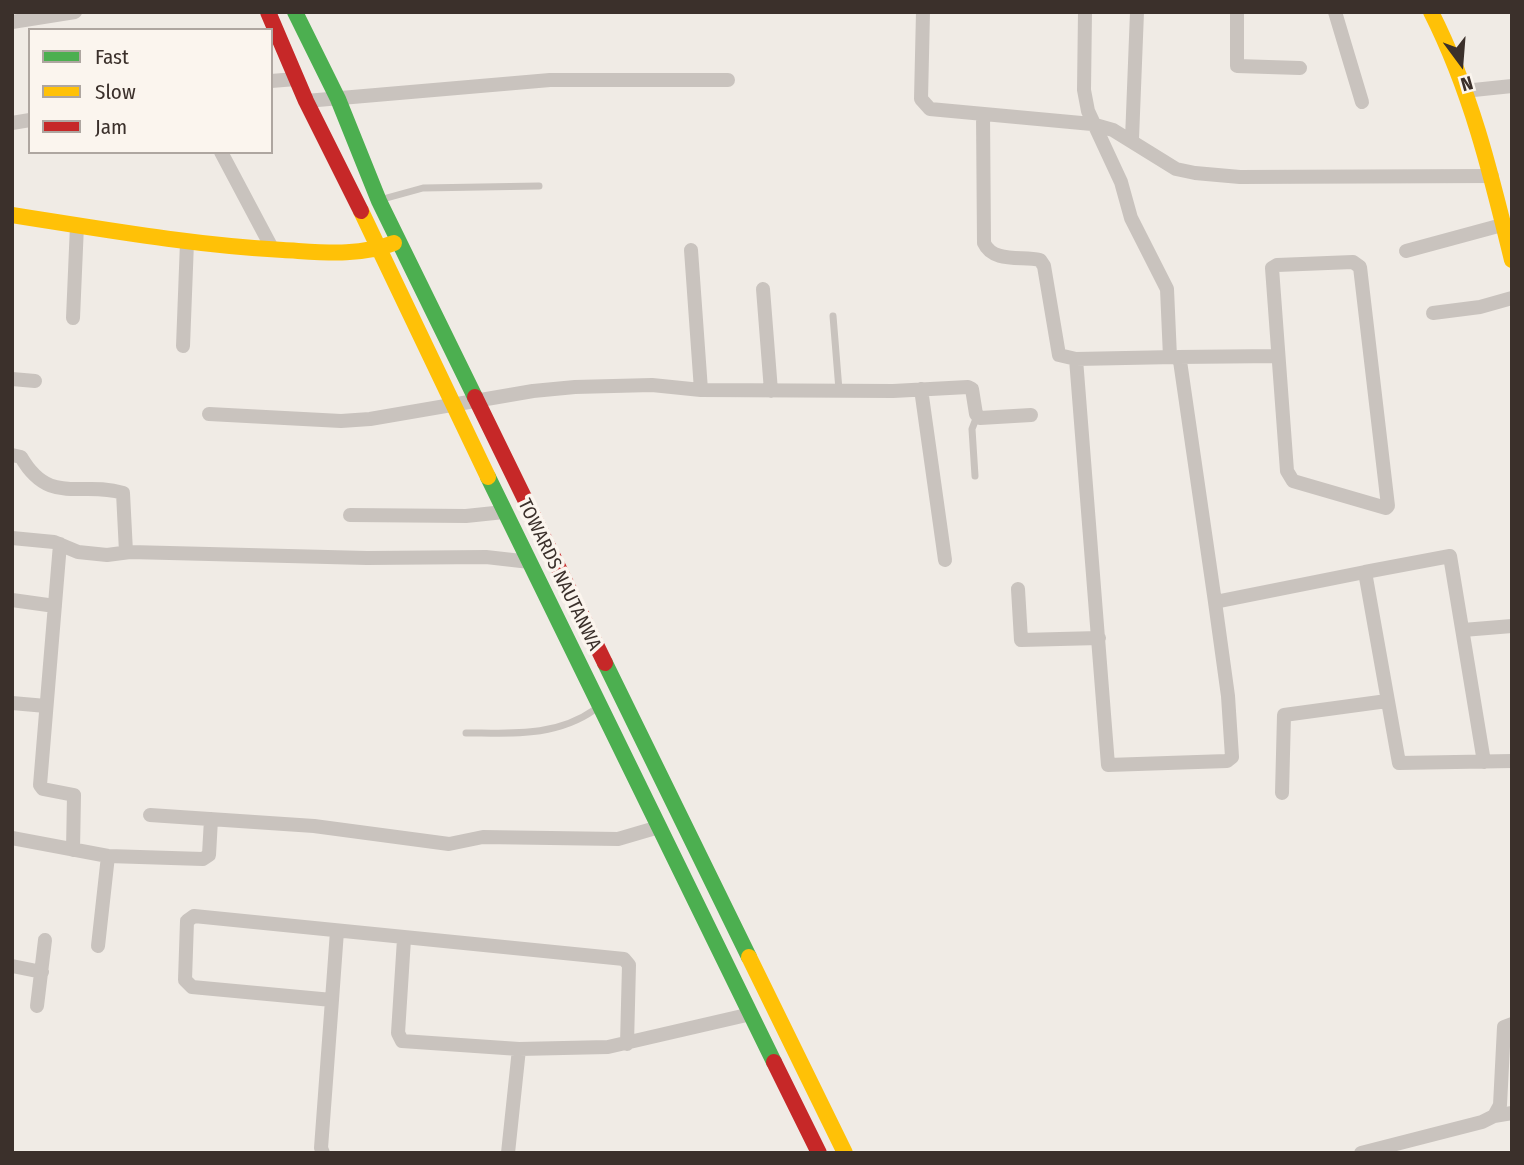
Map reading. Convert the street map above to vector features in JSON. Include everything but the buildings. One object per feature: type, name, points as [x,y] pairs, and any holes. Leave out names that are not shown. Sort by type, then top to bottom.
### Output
[{"type":"main road","name":"TOWARDS NAUTANWA","points":[[268,12],[306,102],[380,250],[598,708],[819,1153]]},
{"type":"main road","points":[[295,12],[338,99],[379,201],[479,402],[556,569],[845,1153]]},
{"type":"main road","points":[[1431,12],[1464,91],[1492,176],[1510,255]]},
{"type":"main road","points":[[12,215],[187,242],[273,250],[344,253],[380,250],[399,241]]},
{"type":"street","points":[[12,22],[75,12]]},
{"type":"street","points":[[923,12],[921,99],[924,106],[930,109],[1092,124],[1114,130],[1132,139],[1176,169],[1219,176],[1492,176]]},
{"type":"street","points":[[1076,359],[1108,765],[1227,761],[1232,757],[1228,696],[1216,602],[1174,357],[1167,289],[1131,218],[1121,182],[1092,124],[1084,90],[1085,12]]},
{"type":"street","points":[[1132,139],[1137,12]]},
{"type":"street","points":[[1237,12],[1237,65],[1300,68]]},
{"type":"street","points":[[1335,12],[1362,102]]},
{"type":"street","points":[[273,81],[296,79]]},
{"type":"street","points":[[306,102],[550,80],[728,80]]},
{"type":"street","points":[[1464,91],[1512,86]]},
{"type":"street","points":[[983,115],[984,243],[988,251],[996,256],[1040,260],[1044,266],[1055,347],[1059,355],[1076,359],[1278,356]]},
{"type":"street","points":[[222,154],[273,250]]},
{"type":"street","points":[[73,318],[77,225]]},
{"type":"street","points":[[1406,251],[1502,225]]},
{"type":"street","points":[[183,346],[187,242]]},
{"type":"street","points":[[691,250],[701,390]]},
{"type":"street","points":[[1358,264],[1387,507],[1293,481],[1289,476],[1278,356],[1273,266],[1358,264]]},
{"type":"street","points":[[763,289],[771,391]]},
{"type":"street","points":[[1433,313],[1480,307],[1512,298]]},
{"type":"street","points":[[12,379],[35,381]]},
{"type":"street","points":[[209,415],[341,421],[455,406],[533,391],[575,387],[669,385],[701,390],[771,391],[970,387],[977,416],[1031,415]]},
{"type":"street","points":[[921,389],[945,560]]},
{"type":"street","points":[[12,456],[21,457],[34,478],[52,485],[123,494],[126,552]]},
{"type":"street","points":[[350,515],[444,517],[504,512]]},
{"type":"street","points":[[12,538],[60,544],[78,552],[107,555],[126,552],[367,558],[486,556],[530,562]]},
{"type":"street","points":[[60,544],[40,785],[43,789],[74,795],[74,850]]},
{"type":"street","points":[[1216,602],[1450,556],[1484,762]]},
{"type":"street","points":[[1365,572],[1399,763],[1512,761]]},
{"type":"street","points":[[1018,589],[1021,640],[1099,638]]},
{"type":"street","points":[[12,600],[55,606]]},
{"type":"street","points":[[1463,631],[1512,626]]},
{"type":"street","points":[[1282,793],[1283,718],[1287,713],[1387,701]]},
{"type":"street","points":[[12,703],[46,706]]},
{"type":"street","points":[[150,816],[336,828],[449,844],[483,837],[618,839],[659,827]]},
{"type":"street","points":[[12,838],[108,856],[207,859],[211,819]]},
{"type":"street","points":[[98,946],[108,856]]},
{"type":"street","points":[[332,1000],[192,987],[185,980],[187,921],[194,916],[404,939],[624,958],[629,965],[627,1044]]},
{"type":"street","points":[[323,1153],[321,1148],[337,931]]},
{"type":"street","points":[[404,939],[398,1038],[401,1041],[519,1049],[583,1049],[627,1044],[751,1014]]},
{"type":"street","points":[[37,1006],[45,940]]},
{"type":"street","points":[[12,966],[42,972]]},
{"type":"street","points":[[1494,1116],[1500,1105],[1504,1027],[1512,1024]]},
{"type":"street","points":[[508,1153],[519,1049]]},
{"type":"street","points":[[1361,1153],[1512,1113]]},
{"type":"lane","points":[[360,210],[394,194],[423,188],[539,186]]},
{"type":"lane","points":[[833,316],[839,391]]},
{"type":"lane","points":[[975,477],[972,429],[977,416]]},
{"type":"lane","points":[[466,733],[537,732],[578,721],[598,708]]},
{"type":"traffic: fast","points":[[295,12],[338,99],[379,201],[475,397]]},
{"type":"traffic: fast","points":[[488,477],[774,1062]]},
{"type":"traffic: fast","points":[[605,663],[749,957]]},
{"type":"traffic: slow","points":[[1431,12],[1469,103],[1512,260]]},
{"type":"traffic: slow","points":[[361,211],[488,477]]},
{"type":"traffic: slow","points":[[12,215],[147,236],[249,248],[339,252],[367,250],[394,243]]},
{"type":"traffic: slow","points":[[749,957],[845,1153]]},
{"type":"traffic: jam","points":[[268,12],[306,101],[361,211]]},
{"type":"traffic: jam","points":[[475,397],[605,663]]},
{"type":"traffic: jam","points":[[774,1062],[819,1153]]}]
